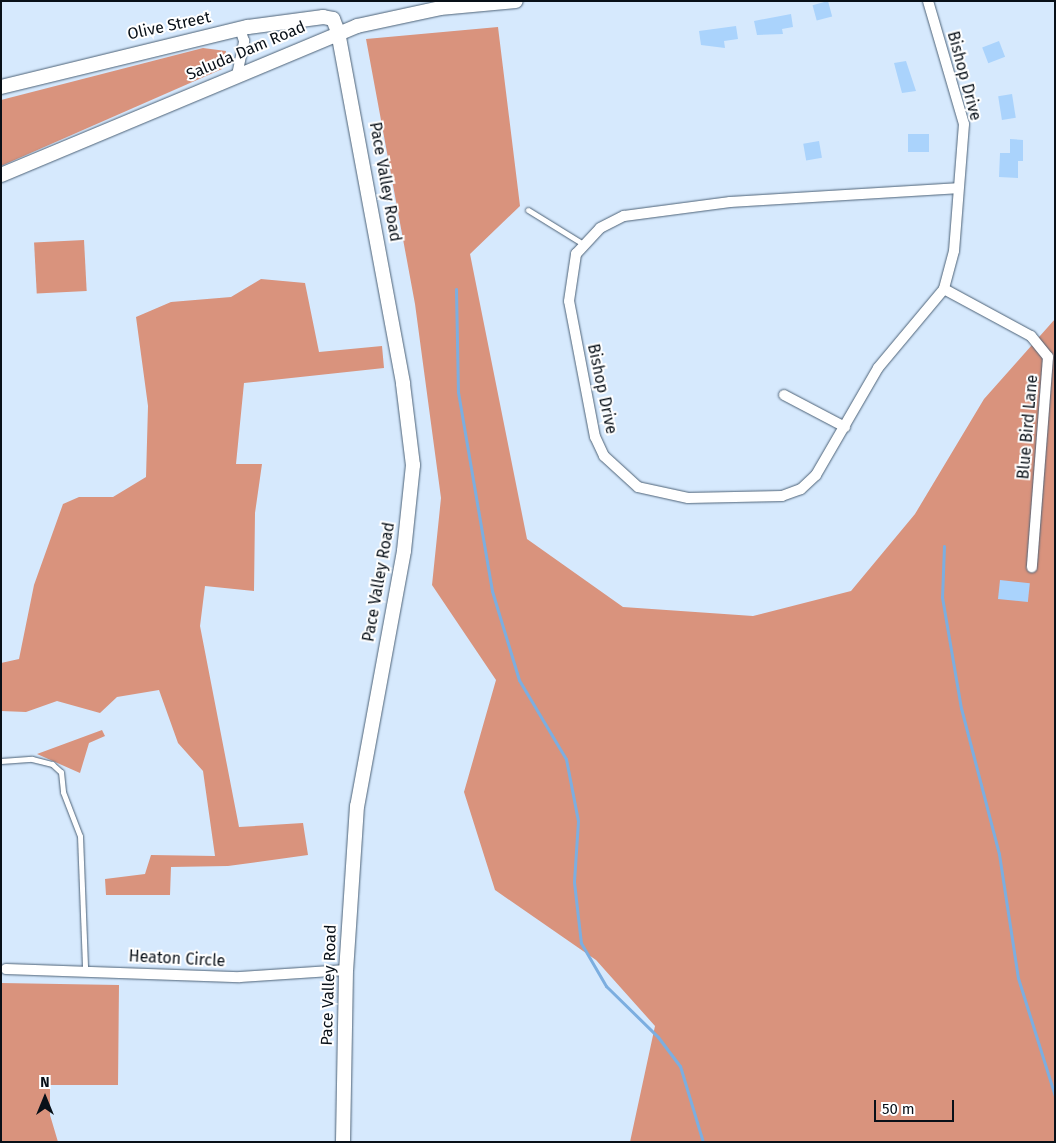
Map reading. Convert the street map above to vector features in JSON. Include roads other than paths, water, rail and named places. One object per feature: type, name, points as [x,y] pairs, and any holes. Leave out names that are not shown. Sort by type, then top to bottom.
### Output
[{"type":"street","name":"Saluda Dam Road","points":[[1,175],[338,32],[398,15],[516,1]]},
{"type":"street","name":"Bishop Drive","points":[[583,244],[570,275],[569,301],[595,437],[618,473],[638,487],[688,498],[782,496],[810,482],[878,368],[944,289],[954,251],[957,188],[964,159],[964,124],[928,1]]},
{"type":"street","name":"Olive Street","points":[[1,87],[240,29],[323,17],[333,19],[338,32]]},
{"type":"street","points":[[237,75],[244,41],[240,29]]},
{"type":"street","name":"Pace Valley Road","points":[[338,32],[403,384],[414,466],[404,551],[357,806],[346,970],[343,1142]]},
{"type":"street","points":[[583,244],[624,216],[740,201],[957,188]]},
{"type":"street","name":"Blue Bird Lane","points":[[944,289],[1031,336],[1048,357],[1032,567]]},
{"type":"street","points":[[784,395],[845,426]]},
{"type":"street","name":"Heaton Circle","points":[[6,969],[86,969],[240,977],[346,970]]},
{"type":"lane","points":[[528,210],[583,244]]},
{"type":"lane","points":[[1,761],[32,759],[52,764],[61,772],[63,792],[80,836],[86,969]]},
{"type":"waterway","points":[[456,289],[458,392],[492,591],[519,680],[566,759],[578,821],[574,882],[581,943],[606,986],[658,1037],[680,1066],[703,1142]]},
{"type":"waterway","points":[[944,546],[942,597],[961,708],[999,854],[1018,978],[1055,1096]]}]
